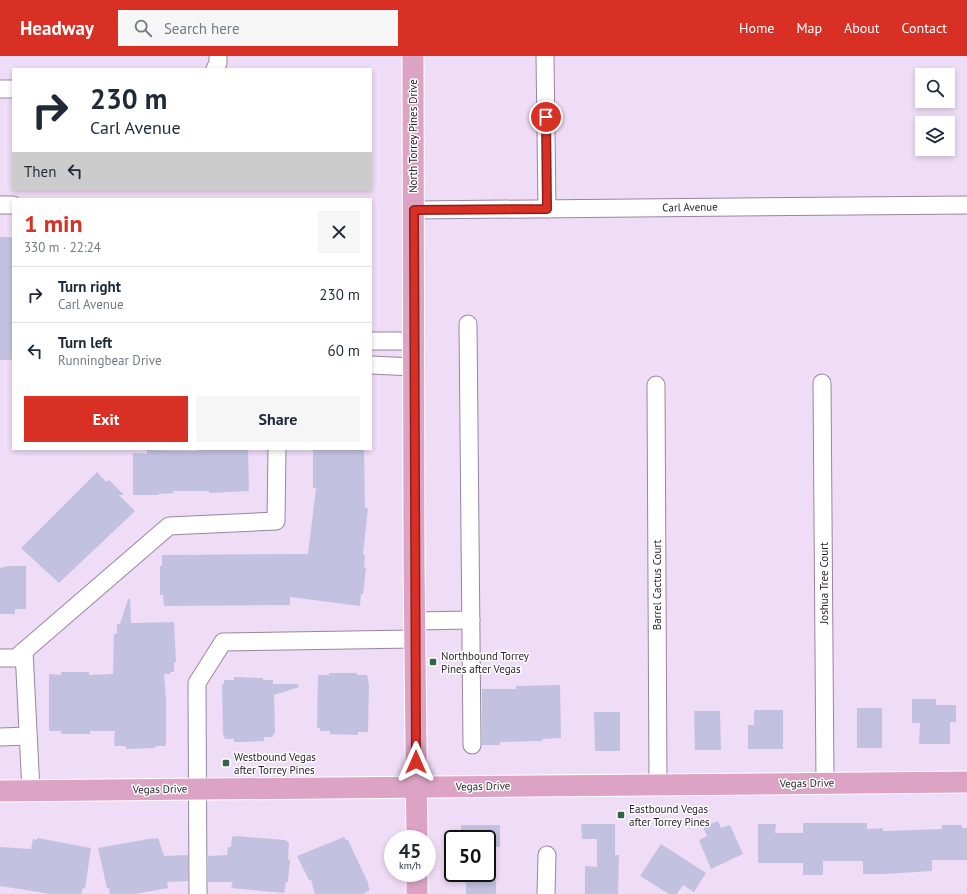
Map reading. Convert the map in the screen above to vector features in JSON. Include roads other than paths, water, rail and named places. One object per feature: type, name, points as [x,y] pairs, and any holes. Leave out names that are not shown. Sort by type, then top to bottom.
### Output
[{"type":"main road","name":"North Torrey Pines Drive","points":[[413,56],[414,630],[416,830]]},
{"type":"main road","name":"Vegas Drive","points":[[0,791],[967,782]]},
{"type":"main road","points":[[417,882],[417,894]]},
{"type":"street","points":[[216,68],[218,63],[218,56]]},
{"type":"street","points":[[545,56],[547,209]]},
{"type":"street","points":[[0,89],[12,89]]},
{"type":"street","points":[[0,206],[12,205]]},
{"type":"street","name":"Carl Avenue","points":[[414,210],[967,205]]},
{"type":"street","points":[[468,324],[472,745]]},
{"type":"street","points":[[372,342],[413,341]]},
{"type":"street","points":[[372,366],[413,367]]},
{"type":"street","name":"Joshua Tree Court","points":[[822,383],[825,783]]},
{"type":"street","name":"Barrel Cactus Court","points":[[656,385],[658,785]]},
{"type":"street","points":[[0,658],[16,658],[169,526],[276,522],[277,450]]},
{"type":"street","points":[[198,894],[198,683],[224,642],[414,630],[471,620]]},
{"type":"street","points":[[24,651],[30,791]]},
{"type":"street","points":[[0,737],[28,736]]},
{"type":"street","points":[[546,894],[547,855]]},
{"type":"place","name":"Northbound Torrey Pines after Vegas","points":[[433,662]]},
{"type":"place","name":"Westbound Vegas after Torrey Pines","points":[[226,763]]},
{"type":"place","name":"Eastbound Vegas after Torrey Pines","points":[[621,815]]}]
